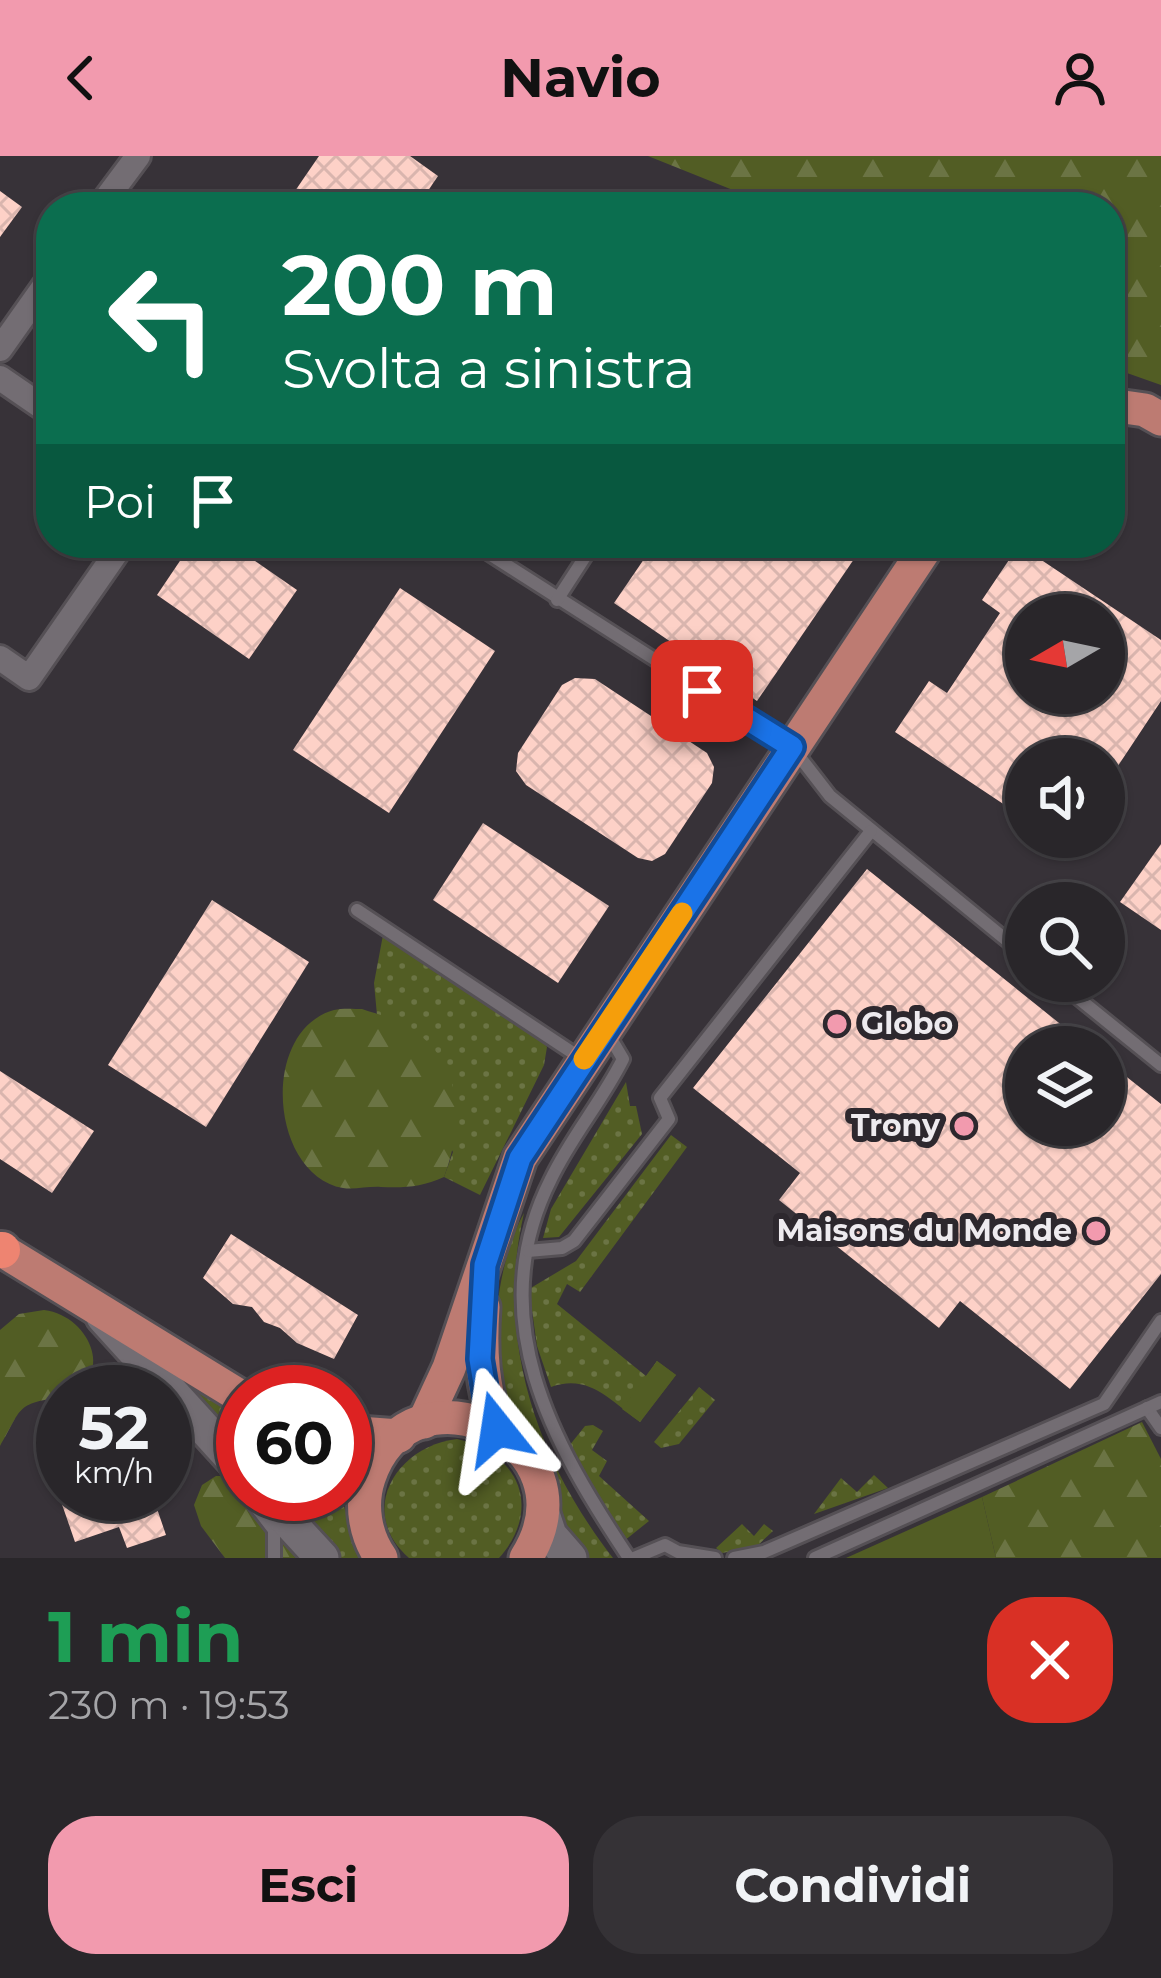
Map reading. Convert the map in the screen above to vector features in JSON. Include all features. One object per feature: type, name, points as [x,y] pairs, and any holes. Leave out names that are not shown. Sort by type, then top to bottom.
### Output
[{"type":"main road","points":[[1125,407],[1161,419]]},
{"type":"main road","points":[[372,1471],[387,1447],[411,1429],[449,1368],[520,1158],[919,558]]},
{"type":"main road","points":[[1,1250],[216,1380]]},
{"type":"main road","points":[[485,1265],[480,1359],[497,1429]]},
{"type":"main road","points":[[86,1298],[216,1442]]},
{"type":"main road","points":[[372,1431],[411,1429],[461,1418],[497,1429],[518,1444],[532,1465],[550,1535],[570,1558]]},
{"type":"main road","points":[[526,1558],[543,1514]]},
{"type":"main road","points":[[288,1521],[322,1558]]},
{"type":"main road","points":[[364,1521],[381,1558]]},
{"type":"street","points":[[114,192],[138,156]]},
{"type":"street","points":[[0,349],[36,298]]},
{"type":"street","points":[[0,378],[36,403]]},
{"type":"street","points":[[0,658],[29,678],[113,558]]},
{"type":"lane","points":[[494,558],[792,747],[830,796],[1005,939]]},
{"type":"lane","points":[[557,600],[584,558]]},
{"type":"lane","points":[[528,1251],[556,1249],[574,1241],[669,1119],[660,1098],[871,831]]},
{"type":"lane","points":[[357,910],[584,1060]]},
{"type":"lane","points":[[1083,1002],[1161,1065]]},
{"type":"lane","points":[[605,1029],[622,1063],[550,1179],[523,1277],[525,1336],[539,1393],[562,1453],[631,1558],[665,1545],[715,1558]]},
{"type":"lane","points":[[734,1558],[764,1552],[1104,1404],[1161,1321]]},
{"type":"lane","points":[[815,1558],[1161,1402]]},
{"type":"lane","points":[[1147,1408],[1161,1428]]},
{"type":"lane","points":[[267,1521],[274,1530],[274,1558]]},
{"type":"green space","points":[[648,156],[1161,156],[1161,385],[1125,372],[1125,192],[738,192]]},
{"type":"green space","points":[[383,935],[539,1035],[547,1047],[544,1065],[480,1195],[444,1177],[453,1152],[377,1015],[374,983]]},
{"type":"green space","points":[[362,1009],[391,1018],[426,1040],[449,1074],[455,1135],[444,1177],[413,1186],[343,1188],[319,1177],[300,1158],[288,1132],[283,1102],[285,1072],[294,1045],[310,1023],[334,1010]]},
{"type":"green space","points":[[626,1082],[642,1134],[559,1237],[543,1238],[551,1209]]},
{"type":"green space","points":[[671,1135],[687,1147],[580,1292],[567,1284],[557,1304],[646,1376],[657,1361],[676,1375],[640,1422],[588,1386],[551,1387],[537,1346],[529,1289],[576,1261]]},
{"type":"green space","points":[[524,1213],[515,1306],[529,1395],[563,1480],[613,1558],[577,1558],[567,1545],[541,1459],[502,1404],[495,1359],[497,1307],[507,1256]]},
{"type":"green space","points":[[44,1310],[75,1324],[86,1336],[93,1364],[36,1365],[36,1402],[17,1416],[0,1446],[0,1330],[19,1314]]},
{"type":"green space","points":[[657,1361],[676,1375],[640,1422],[622,1409]]},
{"type":"green space","points":[[699,1387],[715,1400],[679,1444],[661,1448],[654,1442]]},
{"type":"green space","points":[[201,1392],[216,1401],[216,1422],[195,1394]]},
{"type":"green space","points":[[1142,1422],[1161,1459],[1161,1558],[996,1558],[982,1497]]},
{"type":"green space","points":[[585,1426],[603,1431],[592,1450],[607,1461],[599,1476],[649,1521],[624,1541],[569,1446]]},
{"type":"green space","points":[[457,1439],[496,1456],[509,1469],[518,1485],[520,1521],[499,1558],[409,1558],[393,1540],[386,1521],[390,1484],[416,1454]]},
{"type":"green space","points":[[874,1475],[888,1488],[814,1514],[841,1478],[857,1492]]},
{"type":"green space","points":[[216,1476],[216,1521],[271,1521],[305,1558],[225,1558],[201,1526],[194,1505],[202,1485]]},
{"type":"green space","points":[[982,1497],[996,1558],[846,1558]]},
{"type":"green space","points":[[299,1521],[349,1521],[361,1558],[331,1558]]},
{"type":"green space","points":[[742,1524],[754,1536],[764,1524],[773,1531],[756,1547],[722,1553],[716,1548]]},
{"type":"building","points":[[319,156],[410,156],[438,176],[427,192],[294,192]]},
{"type":"building","points":[[0,191],[22,207],[0,237]]},
{"type":"building","points":[[182,558],[251,558],[297,590],[249,659],[157,595]]},
{"type":"building","points":[[645,558],[855,558],[757,701],[614,603]]},
{"type":"building","points":[[1010,558],[1038,558],[1092,594],[1005,594],[1005,714],[1125,714],[1125,616],[1161,640],[1161,701],[1125,755],[1125,738],[1005,738],[1005,805],[895,732],[929,681],[947,693],[1000,613],[982,600]]},
{"type":"building","points":[[400,588],[495,651],[389,813],[293,750]]},
{"type":"building","points":[[575,678],[595,679],[707,753],[714,767],[712,783],[665,854],[652,861],[638,858],[526,785],[516,771],[518,753],[562,685]]},
{"type":"building","points":[[483,823],[609,906],[558,983],[433,900]]},
{"type":"building","points":[[1161,844],[1161,930],[1125,905],[1125,895]]},
{"type":"building","points":[[867,869],[1005,980],[1005,1002],[1033,1002],[1063,1026],[1005,1026],[1005,1146],[1125,1146],[1125,1076],[1161,1104],[1161,1274],[1070,1389],[960,1301],[939,1328],[779,1200],[800,1173],[693,1088]]},
{"type":"building","points":[[212,900],[309,962],[206,1127],[108,1065]]},
{"type":"building","points":[[0,1071],[94,1131],[52,1193],[0,1159]]},
{"type":"building","points":[[231,1234],[358,1315],[334,1359],[297,1343],[264,1322],[252,1307],[233,1304],[203,1278]]},
{"type":"building","points":[[68,1521],[161,1521],[166,1535],[127,1548],[119,1527],[75,1542]]},
{"type":"slow traffic","points":[[584,1059],[682,913]]},
{"type":"place","name":"Globo","points":[[837,1024]]},
{"type":"place","name":"Trony","points":[[964,1126]]},
{"type":"place","name":"Maisons du Monde","points":[[1096,1231]]},
{"type":"route","points":[[497,1429],[480,1359],[485,1265],[520,1158],[792,747],[702,691]]}]
